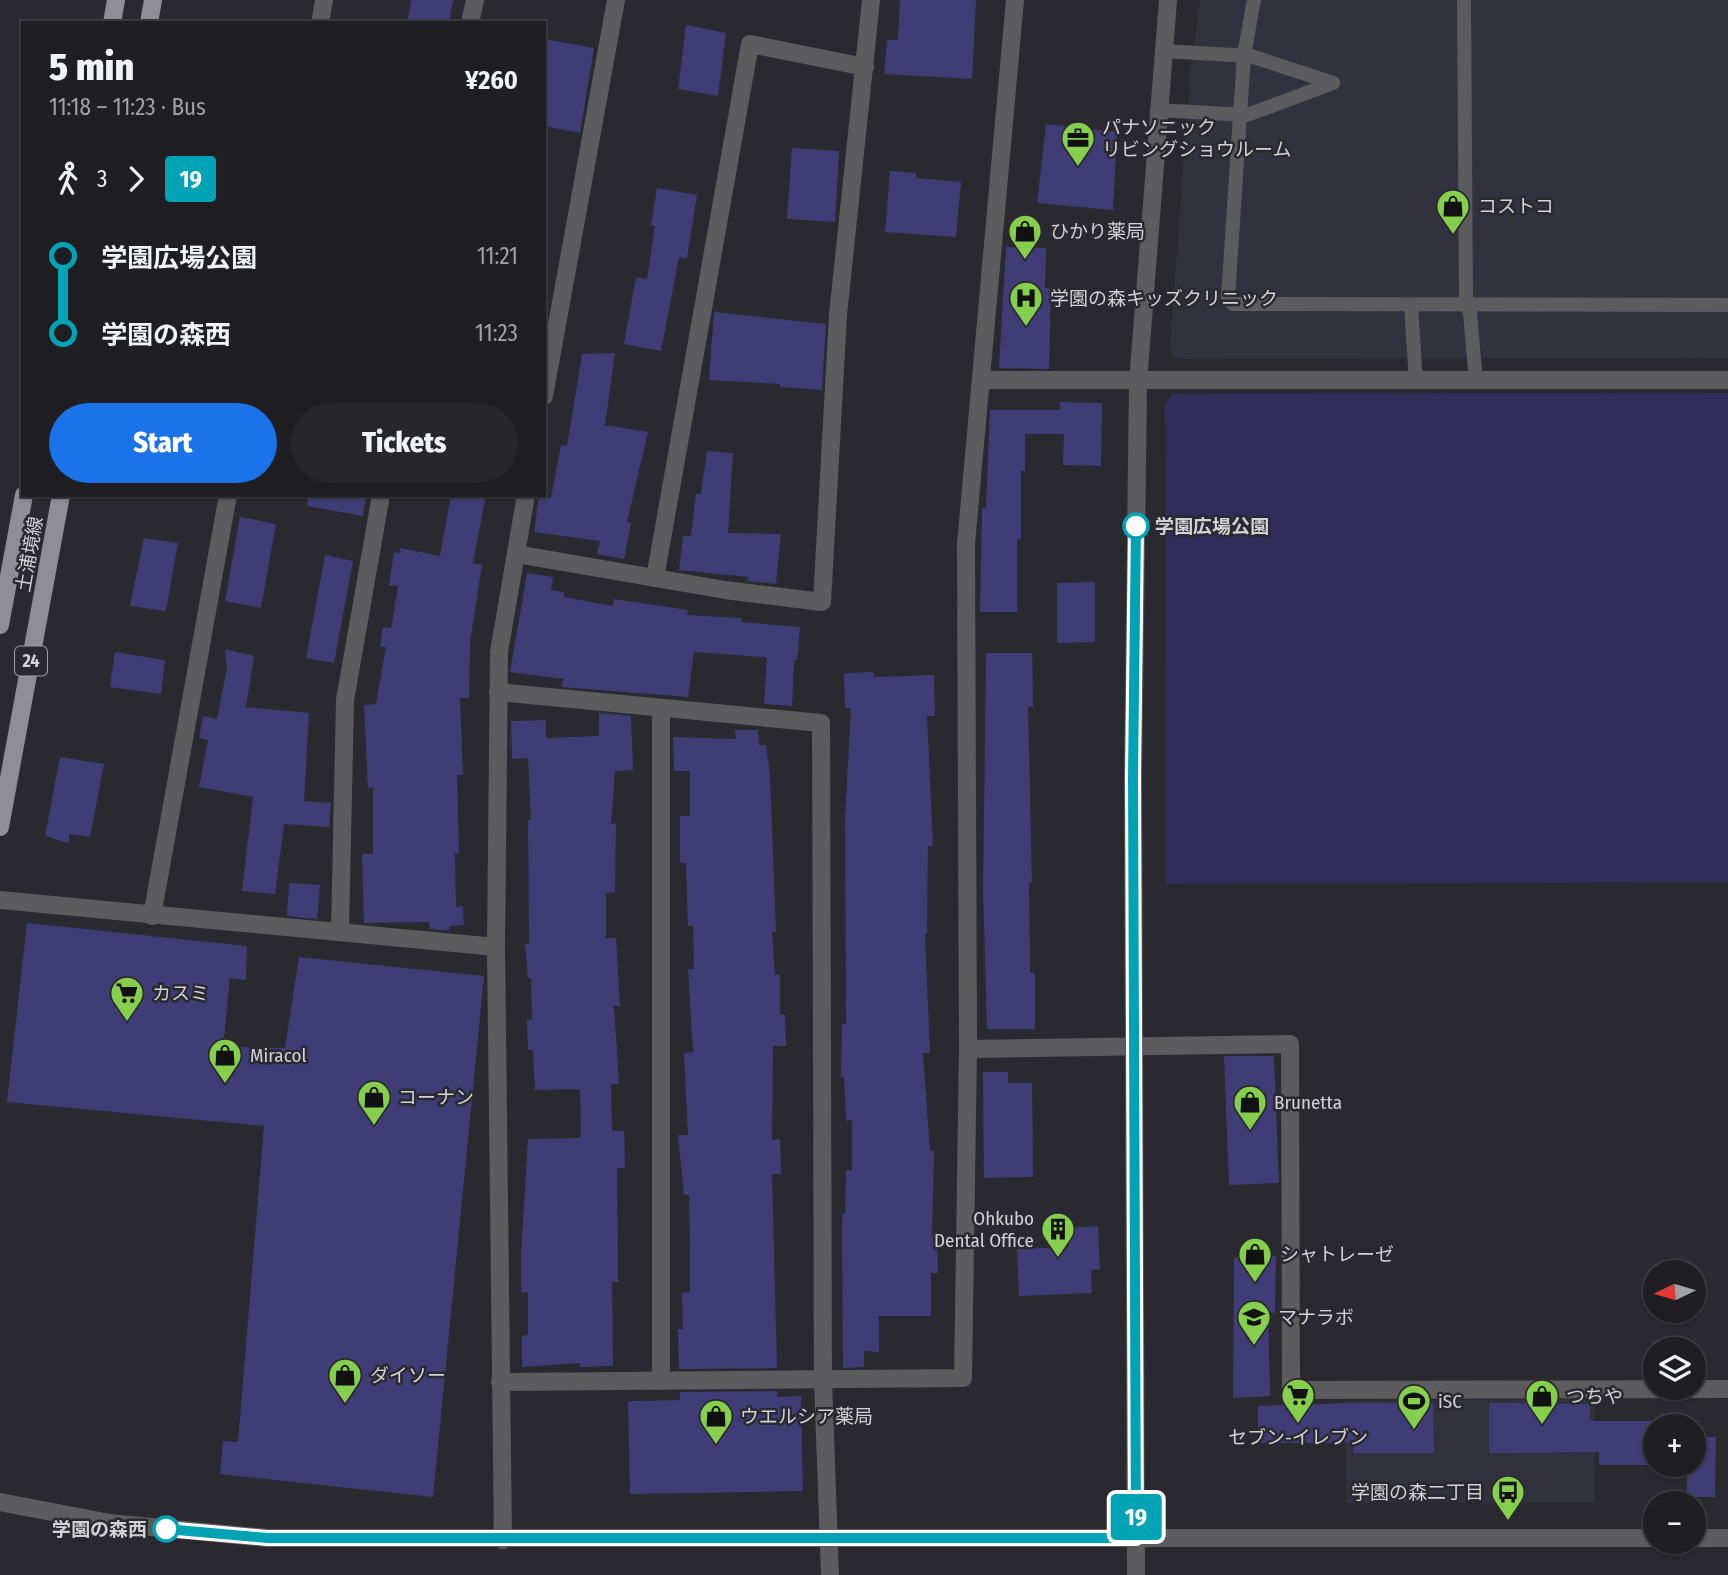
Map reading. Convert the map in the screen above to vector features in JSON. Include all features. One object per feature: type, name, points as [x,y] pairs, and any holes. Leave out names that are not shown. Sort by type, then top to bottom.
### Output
[{"type":"main road","points":[[112,21],[116,0]]},
{"type":"main road","points":[[149,21],[153,0]]},
{"type":"main road","name":"土浦境線","points":[[0,625],[24,497]]},
{"type":"main road","name":"土浦境線","points":[[0,827],[61,497]]},
{"type":"street","points":[[320,21],[324,0]]},
{"type":"street","points":[[470,21],[475,0]]},
{"type":"street","points":[[546,386],[616,0]]},
{"type":"street","points":[[516,554],[655,578],[822,602],[838,315],[871,0]]},
{"type":"street","points":[[500,1382],[962,1378],[968,1049],[966,544],[1015,0]]},
{"type":"street","points":[[1136,1575],[1133,763],[1138,382],[1157,110],[1168,0]]},
{"type":"street","points":[[655,578],[750,44],[865,67]]},
{"type":"street","points":[[981,380],[1728,380]]},
{"type":"street","points":[[152,916],[228,497]]},
{"type":"street","points":[[340,931],[345,700],[381,497]]},
{"type":"street","points":[[503,1539],[496,947],[498,692],[499,652],[526,497]]},
{"type":"street","points":[[498,692],[821,723],[823,1380],[830,1575]]},
{"type":"street","points":[[661,708],[661,1381]]},
{"type":"street","points":[[0,900],[496,947]]},
{"type":"street","points":[[968,1049],[1290,1044],[1291,1390],[1728,1389]]},
{"type":"street","points":[[0,1502],[110,1522],[267,1538],[1643,1538]]},
{"type":"street","points":[[1706,1538],[1728,1538]]},
{"type":"lane","points":[[1254,0],[1244,55],[1239,116],[1228,298],[1233,304],[1728,305]]},
{"type":"lane","points":[[1464,0],[1466,303],[1470,313],[1476,382]]},
{"type":"lane","points":[[1157,110],[1247,115],[1333,83],[1244,55],[1162,51]]},
{"type":"lane","points":[[1411,305],[1416,382]]},
{"type":"shaded area","name":"コストコ","points":[[1200,0],[1728,0],[1728,358],[1178,359],[1172,353],[1170,345],[1191,66]]},
{"type":"shaded area","name":"学園広場公園","points":[[1728,393],[1728,882],[1166,884],[1165,407],[1172,394]]},
{"type":"shaded area","points":[[1594,1399],[1595,1502],[1346,1503],[1346,1401]]},
{"type":"building","points":[[411,0],[453,0],[449,21],[407,21]]},
{"type":"building","points":[[900,0],[976,0],[972,79],[884,74],[887,40],[898,40]]},
{"type":"building","points":[[686,25],[726,33],[718,96],[678,89]]},
{"type":"building","points":[[546,39],[594,48],[580,133],[546,126]]},
{"type":"building","name":"パナソニック リビングショウルーム","points":[[1046,124],[1117,132],[1113,210],[1037,203]]},
{"type":"building","points":[[792,148],[839,151],[835,222],[787,219]]},
{"type":"building","points":[[890,171],[916,173],[916,178],[961,182],[956,237],[885,232]]},
{"type":"building","points":[[657,188],[697,195],[687,259],[679,257],[661,351],[624,344],[636,277],[647,279],[655,226],[651,225]]},
{"type":"building","name":"学園の森キッズクリニック","points":[[1006,247],[1046,248],[1045,288],[1051,289],[1049,369],[999,368]]},
{"type":"building","points":[[714,312],[826,324],[822,390],[780,387],[780,384],[709,380]]},
{"type":"building","points":[[615,353],[605,425],[648,432],[627,522],[631,523],[624,559],[597,554],[600,541],[534,532],[539,497],[551,498],[561,445],[567,446],[582,354]]},
{"type":"building","points":[[1060,402],[1102,403],[1101,466],[1063,465],[1064,434],[1025,434],[1025,471],[1021,471],[1021,539],[1017,539],[1017,612],[980,612],[982,508],[986,508],[990,410],[1060,410]]},
{"type":"building","points":[[707,451],[733,453],[728,533],[781,534],[776,584],[747,581],[748,577],[679,570],[683,536],[691,536],[696,494],[701,494]]},
{"type":"building","points":[[308,497],[366,497],[363,516],[307,506]]},
{"type":"building","points":[[451,497],[486,497],[473,563],[482,565],[470,642],[469,698],[460,698],[463,775],[457,775],[459,853],[455,853],[456,907],[463,906],[464,925],[449,926],[449,930],[441,930],[430,929],[429,922],[364,923],[362,854],[373,854],[373,787],[368,788],[364,705],[376,704],[386,647],[380,647],[383,627],[391,628],[398,586],[389,585],[394,552],[401,553],[400,548],[440,556]]},
{"type":"building","points":[[240,517],[276,524],[261,608],[225,601]]},
{"type":"building","points":[[144,538],[178,543],[166,611],[130,606]]},
{"type":"building","points":[[325,555],[353,561],[334,663],[306,658]]},
{"type":"building","points":[[527,573],[553,577],[551,590],[564,592],[564,597],[613,606],[614,599],[688,610],[687,615],[741,618],[741,622],[800,627],[797,661],[794,660],[792,706],[764,704],[767,658],[763,657],[694,652],[688,697],[562,687],[563,679],[510,672]]},
{"type":"building","points":[[1095,582],[1095,642],[1057,643],[1057,583]]},
{"type":"building","points":[[225,649],[254,656],[246,707],[309,713],[304,801],[331,803],[329,827],[284,824],[275,894],[242,891],[253,797],[199,787],[208,740],[199,738],[203,716],[217,719],[227,668]]},
{"type":"building","points":[[115,652],[165,660],[161,694],[110,687]]},
{"type":"building","points":[[986,653],[1032,653],[1033,707],[1028,707],[1032,883],[1029,883],[1030,973],[1035,973],[1035,1029],[987,1029],[983,889]]},
{"type":"building","points":[[873,672],[874,677],[934,675],[935,716],[927,716],[933,846],[928,846],[925,934],[930,1053],[923,1053],[930,1151],[934,1151],[932,1235],[937,1235],[938,1273],[931,1273],[931,1316],[879,1316],[879,1352],[864,1351],[864,1367],[843,1368],[842,1214],[845,1214],[846,1170],[852,1171],[852,1120],[846,1121],[844,1077],[841,1077],[842,1024],[846,1024],[845,819],[851,708],[845,708],[844,673]]},
{"type":"building","points":[[599,713],[631,716],[633,770],[615,771],[611,824],[616,823],[615,892],[606,893],[606,938],[616,938],[620,1006],[614,1006],[619,1084],[611,1084],[612,1131],[624,1131],[625,1168],[617,1168],[618,1282],[612,1282],[613,1366],[580,1367],[580,1363],[522,1367],[522,1336],[528,1335],[528,1292],[521,1293],[521,1256],[528,1139],[580,1138],[581,1132],[580,1089],[535,1090],[533,1050],[528,1050],[527,1020],[532,1019],[531,978],[528,978],[525,944],[529,944],[528,820],[531,820],[528,758],[512,759],[511,721],[546,720],[546,738],[599,736]]},
{"type":"building","points":[[735,730],[758,730],[759,745],[766,745],[770,776],[776,932],[772,932],[775,975],[780,975],[780,1015],[785,1015],[786,1046],[773,1046],[772,1140],[780,1139],[781,1174],[772,1174],[777,1368],[679,1369],[678,1329],[683,1329],[682,1293],[690,1292],[690,1245],[689,1195],[684,1195],[678,1135],[688,1135],[684,1053],[693,1052],[688,969],[694,969],[693,926],[688,926],[686,863],[680,863],[680,816],[690,816],[690,771],[674,771],[673,737],[736,739]]},
{"type":"building","points":[[60,757],[104,764],[90,837],[69,834],[69,843],[45,836]]},
{"type":"building","points":[[289,883],[320,885],[317,919],[287,916]]},
{"type":"building","points":[[27,923],[247,946],[246,980],[230,978],[223,1047],[285,1048],[299,957],[484,976],[433,1497],[220,1474],[223,1441],[238,1442],[264,1126],[7,1102]]},
{"type":"building","points":[[1224,1056],[1274,1056],[1279,1183],[1229,1185]]},
{"type":"building","points":[[983,1072],[1008,1072],[1008,1083],[1032,1083],[1033,1177],[984,1178]]},
{"type":"building","name":"Ohkubo Dental Office","points":[[1098,1226],[1100,1269],[1091,1270],[1092,1293],[1019,1296],[1017,1249],[1069,1247],[1068,1228]]},
{"type":"building","points":[[1276,1256],[1275,1313],[1268,1312],[1270,1396],[1233,1398],[1234,1258]]},
{"type":"building","name":"ウエルシア薬局","points":[[777,1391],[777,1397],[801,1396],[803,1491],[630,1494],[628,1401],[680,1400],[680,1392]]},
{"type":"building","points":[[1433,1403],[1434,1453],[1353,1453],[1353,1443],[1258,1443],[1258,1406]]},
{"type":"building","points":[[1489,1403],[1590,1404],[1590,1421],[1643,1421],[1643,1465],[1599,1465],[1599,1452],[1489,1453]]},
{"type":"building","points":[[1706,1437],[1716,1437],[1715,1497],[1706,1497],[1706,1491],[1687,1491],[1687,1477],[1706,1477]]},
{"type":"bus line","name":"19","points":[[166,1529],[267,1538],[1136,1538],[1133,776],[1136,526]]},
{"type":"place","name":"パナソニック リビングショウルーム","points":[[1078,168]]},
{"type":"place","name":"コストコ","points":[[1453,236]]},
{"type":"place","name":"ひかり薬局","points":[[1025,261]]},
{"type":"place","name":"学園の森キッズクリニック","points":[[1026,328]]},
{"type":"place","name":"学園広場公園","points":[[1136,526]]},
{"type":"place","name":"カスミ","points":[[127,1023]]},
{"type":"place","name":"Miracol","points":[[225,1085]]},
{"type":"place","name":"コーナン","points":[[374,1127]]},
{"type":"place","name":"Brunetta","points":[[1250,1132]]},
{"type":"place","name":"Ohkubo Dental Office","points":[[1058,1259]]},
{"type":"place","name":"シャトレーゼ","points":[[1255,1284]]},
{"type":"place","name":"マナラボ","points":[[1254,1347]]},
{"type":"place","name":"ダイソー","points":[[345,1405]]},
{"type":"place","name":"セブン-イレブン","points":[[1298,1425]]},
{"type":"place","name":"つちや","points":[[1542,1426]]},
{"type":"place","name":"iSC","points":[[1414,1431]]},
{"type":"place","name":"ウエルシア薬局","points":[[716,1446]]},
{"type":"place","name":"学園の森二丁目","points":[[1508,1522]]},
{"type":"place","name":"学園の森西","points":[[166,1529]]}]
